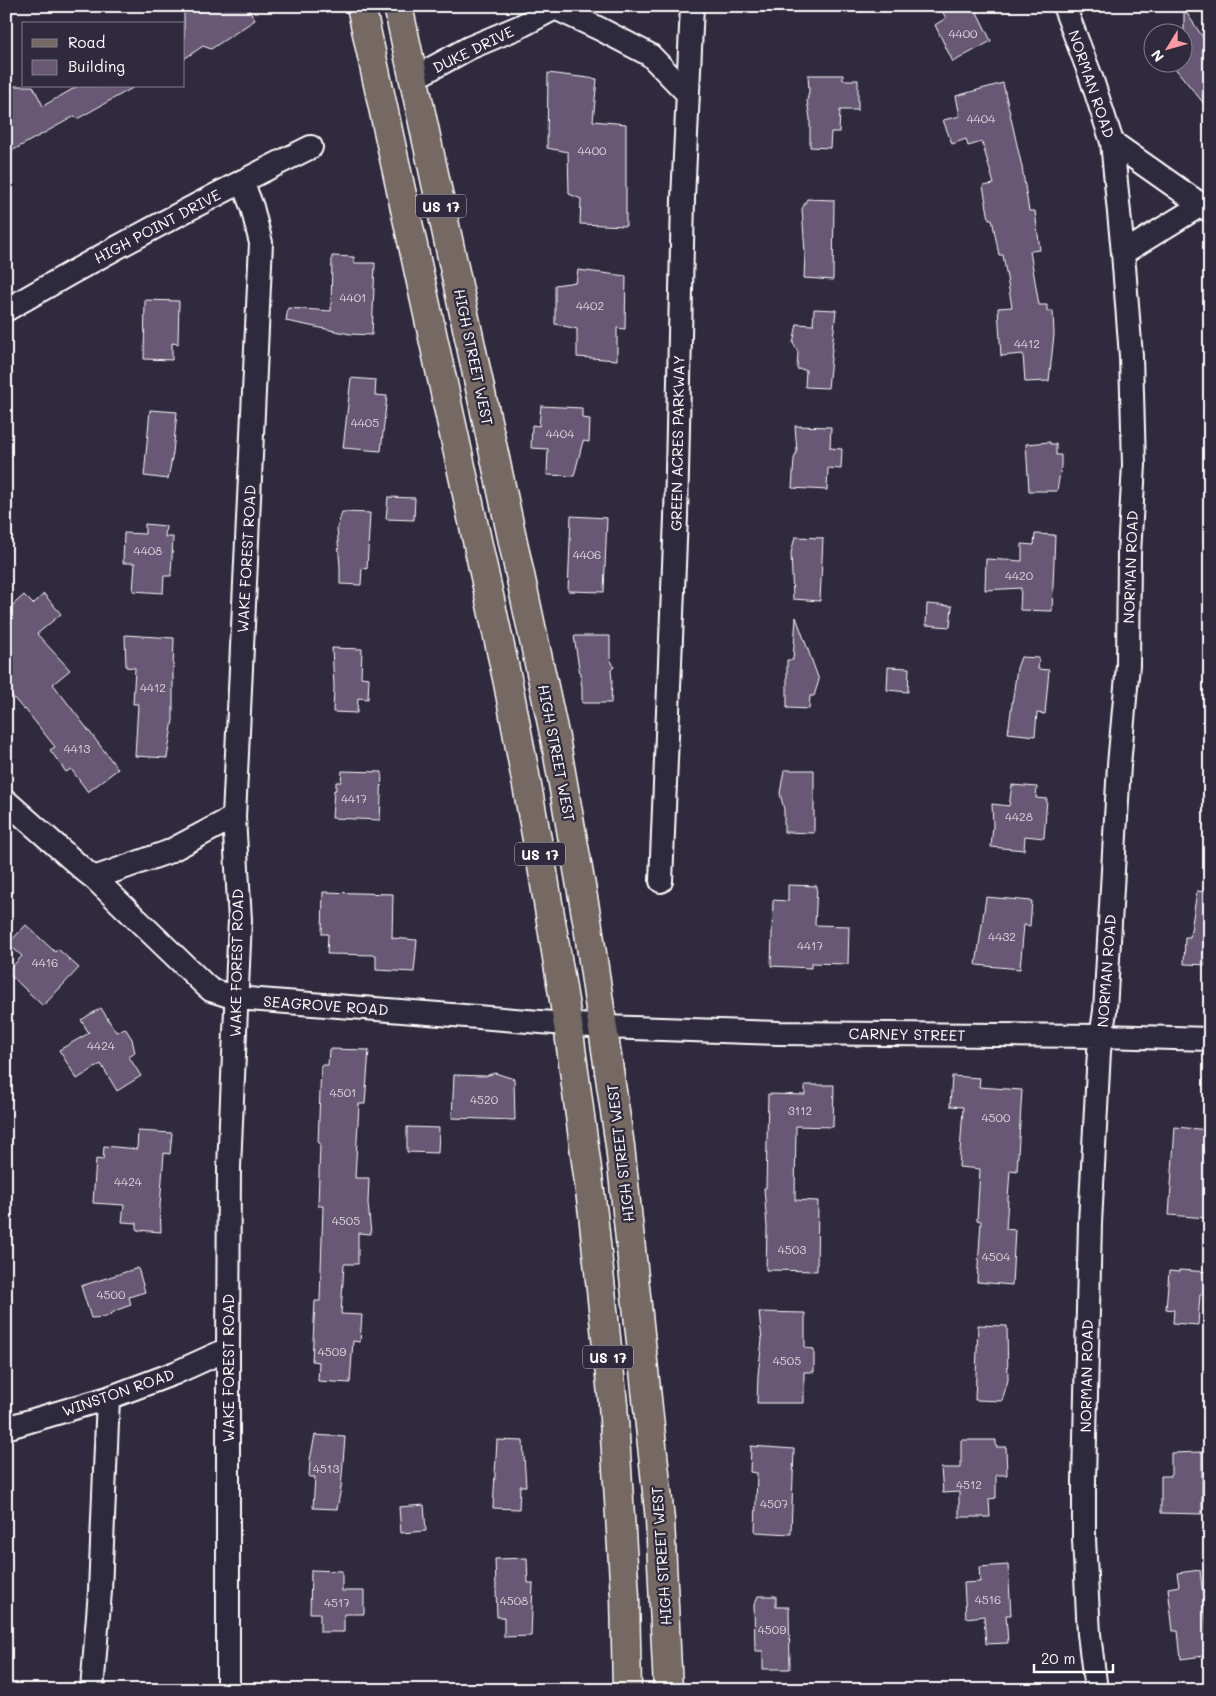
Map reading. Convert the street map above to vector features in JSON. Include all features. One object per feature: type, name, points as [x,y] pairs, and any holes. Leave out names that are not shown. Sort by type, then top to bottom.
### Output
[{"type":"main road","name":"US 17","points":[[361,6],[508,683],[543,872],[568,1025],[593,1214],[613,1404],[625,1596],[628,1690]]},
{"type":"main road","name":"HIGH STREET WEST","points":[[398,6],[555,738],[588,926],[620,1146],[660,1520],[668,1690]]},
{"type":"street","name":"GREEN ACRES PARKWAY","points":[[661,881],[676,517],[683,199],[692,6]]},
{"type":"street","name":"NORMAN ROAD","points":[[1064,6],[1091,77],[1112,142],[1131,356],[1134,465],[1129,554],[1128,665],[1119,765],[1090,1223],[1084,1538],[1089,1634],[1096,1690]]},
{"type":"street","name":"DUKE DRIVE","points":[[414,78],[469,48],[519,27],[557,7]]},
{"type":"street","points":[[557,7],[650,56],[688,94]]},
{"type":"street","points":[[1112,142],[1205,208],[1123,253]]},
{"type":"street","name":"HIGH POINT DRIVE","points":[[6,310],[113,248],[242,180],[311,147]]},
{"type":"street","name":"WAKE FOREST ROAD","points":[[228,1690],[230,1167],[240,920],[234,817],[261,243],[252,207],[242,180]]},
{"type":"street","name":"SEAGROVE ROAD","points":[[6,801],[84,872],[94,878],[211,990],[236,998],[604,1027]]},
{"type":"street","points":[[94,878],[168,852],[234,817]]},
{"type":"street","name":"CARNEY STREET","points":[[604,1027],[779,1033],[1210,1039]]},
{"type":"street","name":"WINSTON ROAD","points":[[6,1428],[108,1398],[175,1373],[228,1349]]},
{"type":"street","points":[[92,1690],[100,1591],[108,1398]]},
{"type":"building","points":[[184,6],[247,6],[255,20],[211,49],[203,46],[185,58]]},
{"type":"building","points":[[939,6],[974,6],[991,41],[953,62],[935,25],[946,18]]},
{"type":"building","points":[[1184,9],[1193,22],[1184,22]]},
{"type":"building","points":[[1194,24],[1210,48],[1210,111],[1178,72],[1194,72]]},
{"type":"building","points":[[548,73],[597,79],[593,121],[626,124],[626,226],[580,224],[581,199],[569,194],[568,152],[547,148]]},
{"type":"building","points":[[808,75],[843,75],[843,80],[858,80],[858,110],[840,110],[839,132],[831,132],[830,148],[810,147],[810,118],[807,101],[809,91]]},
{"type":"building","points":[[1003,83],[1022,167],[1029,211],[1035,211],[1040,250],[1030,251],[1039,305],[1047,305],[1047,311],[1053,311],[1054,335],[1049,381],[1025,382],[1023,354],[1001,356],[998,308],[1012,307],[1003,255],[999,255],[992,219],[989,219],[983,186],[994,184],[982,142],[968,146],[966,139],[952,144],[943,120],[960,116],[956,96]]},
{"type":"building","points":[[6,86],[34,88],[43,106],[74,88],[132,88],[77,119],[75,116],[6,154]]},
{"type":"building","points":[[807,199],[834,200],[833,280],[804,278],[805,253],[802,209]]},
{"type":"building","points":[[332,256],[354,257],[354,263],[375,263],[372,335],[350,334],[286,321],[288,308],[331,311]]},
{"type":"building","points":[[578,270],[626,276],[625,329],[617,328],[617,360],[577,357],[577,329],[555,324],[555,285],[576,282]]},
{"type":"building","points":[[145,300],[179,301],[178,344],[172,343],[172,360],[144,359]]},
{"type":"building","points":[[814,309],[836,310],[828,388],[805,387],[806,370],[797,369],[798,352],[793,343],[797,324],[813,325]]},
{"type":"building","points":[[351,378],[376,380],[375,395],[387,396],[381,451],[343,448]]},
{"type":"building","points":[[541,406],[582,408],[582,418],[590,419],[589,442],[583,441],[574,476],[547,475],[548,449],[531,448],[532,425],[539,426]]},
{"type":"building","points":[[150,410],[177,412],[168,479],[144,476]]},
{"type":"building","points":[[795,426],[831,427],[830,448],[842,449],[841,469],[828,468],[827,490],[792,488],[794,459],[797,451]]},
{"type":"building","points":[[1050,442],[1050,444],[1056,444],[1056,455],[1061,455],[1057,491],[1029,491],[1026,444]]},
{"type":"building","points":[[388,497],[415,498],[414,520],[386,519]]},
{"type":"building","points":[[342,512],[370,513],[367,569],[362,568],[361,585],[340,584],[337,528]]},
{"type":"building","points":[[571,516],[607,518],[604,592],[568,591]]},
{"type":"building","points":[[145,524],[166,526],[165,537],[173,537],[171,576],[164,576],[163,593],[133,591],[135,563],[123,563],[124,533],[145,534]]},
{"type":"building","points":[[1035,534],[1055,535],[1052,611],[1020,610],[1021,588],[985,590],[986,559],[1022,561],[1022,544],[1034,545]]},
{"type":"building","points":[[795,537],[823,538],[820,601],[793,599],[791,553]]},
{"type":"building","points":[[44,594],[61,614],[37,634],[70,670],[53,684],[118,769],[88,792],[71,769],[66,772],[50,750],[55,747],[25,709],[6,689],[6,611],[24,595],[33,604]]},
{"type":"building","points":[[927,604],[952,606],[950,627],[926,625]]},
{"type":"building","points":[[796,617],[819,680],[814,696],[810,696],[809,709],[787,708],[787,660],[793,660]]},
{"type":"building","points":[[125,635],[174,638],[173,720],[167,758],[135,756],[138,704],[133,704],[135,668],[126,667]]},
{"type":"building","points":[[574,636],[610,636],[610,658],[614,667],[611,670],[611,703],[582,703],[582,687]]},
{"type":"building","points":[[332,648],[362,649],[361,677],[369,678],[368,699],[358,698],[357,713],[333,712]]},
{"type":"building","points":[[1021,657],[1039,658],[1038,669],[1049,670],[1045,714],[1037,713],[1035,736],[1008,733],[1017,668]]},
{"type":"building","points":[[888,667],[909,668],[908,692],[887,690]]},
{"type":"building","points":[[784,770],[814,770],[814,833],[784,832],[784,810],[780,793]]},
{"type":"building","points":[[342,771],[382,772],[380,820],[332,818],[334,790],[336,790],[336,782],[341,782]]},
{"type":"building","points":[[1012,785],[1037,787],[1036,798],[1047,799],[1044,838],[1025,836],[1024,850],[991,847],[993,826],[992,804],[1009,806]]},
{"type":"building","points":[[788,885],[817,886],[815,925],[849,926],[848,964],[811,963],[811,968],[771,966],[773,900],[788,901]]},
{"type":"building","points":[[1197,891],[1210,892],[1210,965],[1184,964],[1185,937],[1190,937]]},
{"type":"building","points":[[323,892],[393,894],[392,938],[417,940],[414,972],[376,970],[376,955],[327,954],[328,934],[322,934]]},
{"type":"building","points":[[986,897],[1032,901],[1030,926],[1024,925],[1020,969],[976,965]]},
{"type":"building","points":[[26,925],[55,952],[58,949],[79,968],[43,1006],[7,972],[22,956],[8,944]]},
{"type":"building","points":[[101,1008],[116,1032],[125,1028],[132,1039],[135,1053],[129,1057],[141,1076],[117,1091],[101,1064],[77,1079],[59,1050],[89,1033],[81,1020]]},
{"type":"building","points":[[329,1049],[369,1050],[365,1104],[359,1104],[355,1178],[369,1178],[368,1203],[371,1234],[358,1233],[358,1264],[344,1264],[341,1314],[362,1315],[360,1342],[353,1341],[350,1383],[318,1381],[319,1362],[312,1361],[315,1301],[320,1301],[323,1206],[318,1206],[321,1065],[328,1065]]},
{"type":"building","points":[[495,1073],[514,1079],[515,1120],[452,1118],[454,1075],[485,1076]]},
{"type":"building","points":[[952,1076],[980,1078],[979,1087],[1022,1090],[1017,1171],[1010,1170],[1006,1229],[1015,1230],[1012,1285],[977,1282],[981,1221],[977,1220],[980,1169],[959,1167],[963,1107],[950,1106]]},
{"type":"building","points":[[805,1085],[834,1085],[833,1127],[796,1126],[795,1200],[818,1201],[817,1271],[766,1270],[767,1227],[764,1188],[766,1188],[768,1094],[805,1095]]},
{"type":"building","points":[[407,1127],[439,1128],[438,1153],[407,1152]]},
{"type":"building","points":[[1175,1127],[1210,1130],[1210,1168],[1206,1218],[1169,1215]]},
{"type":"building","points":[[138,1131],[172,1133],[170,1154],[164,1153],[160,1206],[161,1232],[137,1230],[137,1223],[122,1222],[124,1205],[93,1203],[96,1159],[103,1160],[104,1146],[137,1149]]},
{"type":"building","points":[[138,1268],[145,1292],[129,1297],[131,1305],[117,1310],[106,1317],[91,1318],[81,1286]]},
{"type":"building","points":[[1179,1270],[1210,1272],[1210,1295],[1200,1294],[1198,1325],[1173,1323],[1174,1310],[1166,1309],[1169,1271],[1179,1272]]},
{"type":"building","points":[[759,1312],[805,1313],[805,1348],[814,1349],[814,1372],[804,1372],[804,1403],[757,1403],[762,1340]]},
{"type":"building","points":[[978,1325],[1007,1326],[1008,1380],[1002,1401],[975,1400]]},
{"type":"building","points":[[315,1435],[345,1437],[341,1488],[337,1509],[313,1508],[315,1477],[309,1477]]},
{"type":"building","points":[[497,1440],[523,1441],[526,1486],[520,1486],[519,1509],[493,1508]]},
{"type":"building","points":[[961,1440],[996,1440],[996,1447],[1006,1447],[1007,1475],[996,1475],[996,1498],[989,1499],[990,1517],[959,1517],[959,1492],[943,1493],[941,1468],[961,1468]]},
{"type":"building","points":[[751,1446],[794,1449],[791,1534],[755,1532],[757,1473],[750,1472]]},
{"type":"building","points":[[1202,1452],[1202,1514],[1161,1513],[1161,1476],[1171,1476],[1171,1453]]},
{"type":"building","points":[[424,1505],[426,1531],[401,1533],[399,1507]]},
{"type":"building","points":[[527,1558],[528,1583],[533,1583],[531,1636],[504,1637],[504,1617],[497,1617],[495,1559]]},
{"type":"building","points":[[1008,1565],[1011,1615],[1006,1615],[1008,1643],[986,1644],[984,1616],[966,1618],[964,1583],[980,1582],[979,1567]]},
{"type":"building","points":[[311,1570],[342,1571],[342,1591],[364,1591],[364,1614],[344,1614],[344,1632],[320,1632],[320,1613],[310,1613]]},
{"type":"building","points":[[1200,1570],[1210,1655],[1181,1659],[1178,1631],[1173,1631],[1168,1588],[1179,1586],[1177,1573]]},
{"type":"building","points":[[758,1596],[776,1596],[776,1607],[789,1607],[790,1669],[763,1669],[763,1651],[755,1651],[754,1605]]}]
